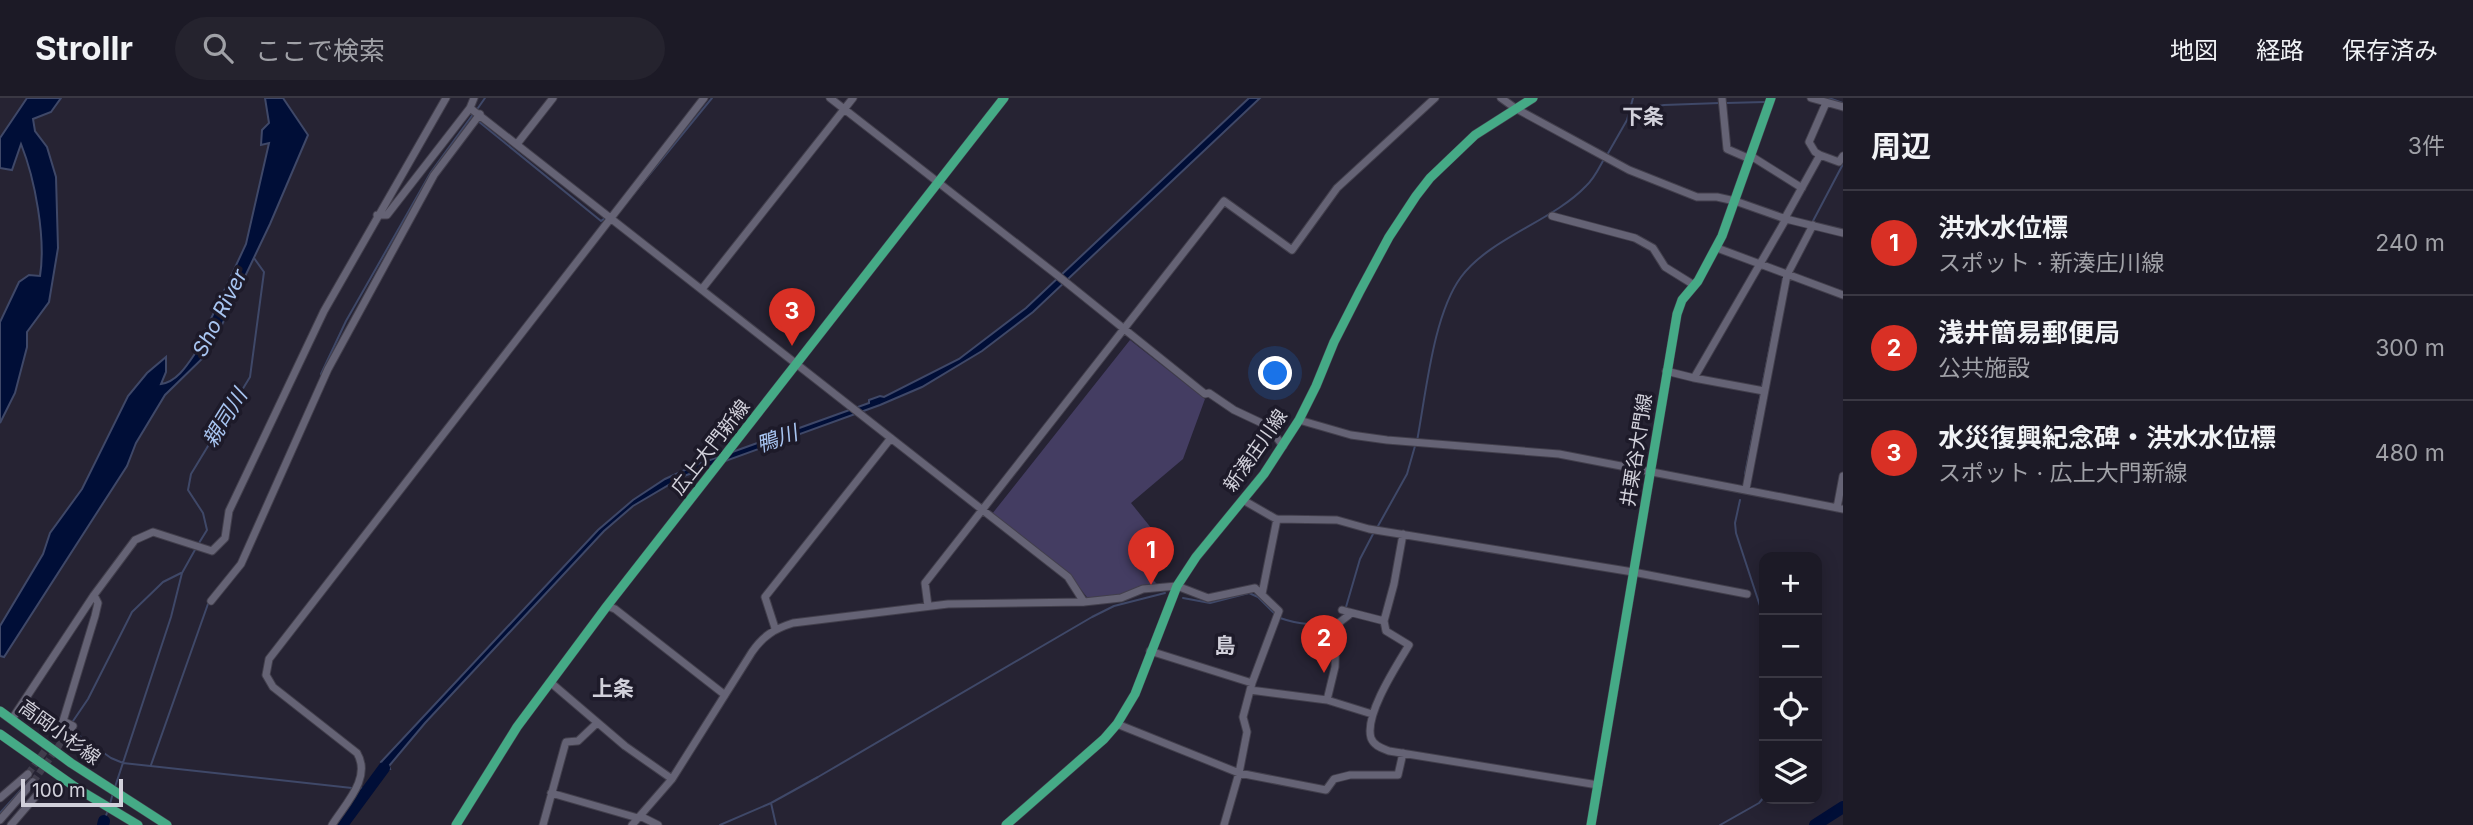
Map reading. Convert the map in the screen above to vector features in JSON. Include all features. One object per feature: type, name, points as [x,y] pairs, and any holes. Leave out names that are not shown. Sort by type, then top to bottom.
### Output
[{"type":"main road","name":"広上大門新線","points":[[456,825],[517,727],[607,606],[1004,98]]},
{"type":"main road","name":"新湊庄川線","points":[[1006,825],[1104,739],[1117,724],[1135,694],[1177,586],[1196,557],[1264,474],[1299,420],[1360,291],[1389,237],[1416,196],[1430,178],[1475,135],[1533,98]]},
{"type":"main road","name":"井栗谷大門線","points":[[1591,825],[1677,314],[1682,300],[1717,248],[1771,98]]},
{"type":"main road","name":"高岡小杉線","points":[[1,712],[167,825]]},
{"type":"main road","name":"高岡小杉線","points":[[0,736],[78,789],[138,825]]},
{"type":"street","points":[[12,719],[94,595],[135,540],[153,532],[212,551],[225,538],[229,511],[324,312],[446,98]]},
{"type":"street","points":[[377,215],[387,215],[470,108],[474,98]]},
{"type":"street","points":[[517,144],[553,98]]},
{"type":"street","points":[[331,825],[360,780],[362,761],[357,753],[274,687],[266,675],[269,659],[704,98]]},
{"type":"street","points":[[830,98],[1205,394],[1209,393],[1234,410],[1268,426],[1283,446]]},
{"type":"street","points":[[702,289],[853,98]]},
{"type":"street","points":[[928,606],[925,583],[1224,201],[1292,250],[1337,188],[1434,98]]},
{"type":"street","points":[[1501,98],[1629,170],[1697,198],[1717,197],[1735,201],[1785,219],[1843,233]]},
{"type":"street","points":[[1722,98],[1727,149],[1750,157],[1802,188]]},
{"type":"street","points":[[1813,98],[1843,107]]},
{"type":"street","points":[[1826,103],[1809,142],[1820,155],[1839,162],[1843,156]]},
{"type":"street","points":[[470,108],[1068,577],[1084,602]]},
{"type":"street","points":[[211,601],[241,564],[328,369],[434,175],[480,114]]},
{"type":"street","points":[[1694,378],[1820,155]]},
{"type":"street","points":[[1552,216],[1636,238],[1653,248],[1665,267],[1694,285]]},
{"type":"street","points":[[1746,489],[1787,275],[1813,225]]},
{"type":"street","points":[[1717,248],[1843,295]]},
{"type":"street","points":[[1666,371],[1764,391]]},
{"type":"street","points":[[1299,420],[1351,435],[1387,440],[1559,454],[1840,509],[1843,476]]},
{"type":"street","points":[[775,628],[765,597],[891,438]]},
{"type":"street","points":[[1243,500],[1277,519],[1337,520],[1747,594]]},
{"type":"street","points":[[1262,594],[1277,519]]},
{"type":"street","points":[[1403,534],[1384,621],[1386,631],[1409,645],[1373,714],[1371,738],[1377,746],[1403,753],[1598,785]]},
{"type":"street","points":[[632,825],[672,779],[760,640],[775,628],[793,623],[928,606],[980,602],[1084,602],[1121,598],[1143,589],[1177,586],[1203,597],[1255,588],[1279,611],[1243,717],[1247,732],[1224,825]]},
{"type":"street","points":[[57,734],[95,616],[97,603],[94,595]]},
{"type":"street","points":[[607,606],[615,609],[725,695]]},
{"type":"street","points":[[1327,700],[1335,667],[1336,625],[1342,622],[1345,611],[1384,621]]},
{"type":"street","points":[[1150,652],[1251,687],[1327,700],[1373,714]]},
{"type":"street","points":[[550,682],[635,754],[672,779]]},
{"type":"street","points":[[63,721],[73,726],[65,737]]},
{"type":"street","points":[[543,825],[566,742],[578,741],[597,723]]},
{"type":"street","points":[[1117,724],[1239,773],[1326,790],[1334,779],[1350,775],[1398,775],[1403,753]]},
{"type":"street","points":[[0,797],[28,774]]},
{"type":"street","points":[[0,820],[33,782]]},
{"type":"street","points":[[551,793],[639,817],[658,825]]},
{"type":"street","points":[[10,825],[36,796]]},
{"type":"shaded area","points":[[1130,340],[1205,399],[1183,459],[1131,503],[1156,534],[1155,549],[1143,570],[1160,587],[1121,601],[1093,605],[1069,574],[992,514]]},
{"type":"water","points":[[27,98],[61,98],[51,112],[33,119],[35,131],[47,147],[56,177],[58,248],[49,302],[27,332],[27,347],[15,393],[0,423],[0,322],[19,282],[29,275],[40,276],[42,244],[38,209],[21,144],[12,170],[0,168],[0,138]]},
{"type":"water","name":"Sho River","points":[[265,98],[283,98],[308,135],[270,224],[209,352],[165,395],[136,443],[127,466],[4,657],[0,656],[0,626],[43,554],[50,533],[82,489],[128,396],[147,373],[166,357],[166,372],[161,384],[176,377],[194,355],[246,244],[269,143],[261,145],[262,130],[269,123]]},
{"type":"water","points":[[1249,98],[1260,98],[1033,312],[982,351],[922,387],[880,405],[684,476],[633,506],[604,531],[425,723],[389,766],[390,769],[376,783],[371,779],[383,764],[381,762],[598,530],[633,500],[665,479],[696,465],[869,403],[869,400],[880,396],[884,397],[959,359],[1026,308]]},
{"type":"waterway","points":[[478,108],[485,98]]},
{"type":"waterway","points":[[622,208],[712,98]]},
{"type":"waterway","points":[[1607,155],[1627,120],[1633,98]]},
{"type":"waterway","points":[[1829,98],[1843,103]]},
{"type":"waterway","points":[[1726,103],[1765,102]]},
{"type":"waterway","points":[[1628,119],[1653,107],[1664,105],[1720,103]]},
{"type":"waterway","points":[[323,375],[321,374],[346,321],[431,172],[474,113]]},
{"type":"waterway","points":[[478,121],[601,221],[605,218]]},
{"type":"waterway","points":[[1417,441],[1437,333],[1451,293],[1461,277],[1488,251],[1557,210],[1572,198],[1591,180],[1604,159]]},
{"type":"waterway","points":[[1813,221],[1843,164]]},
{"type":"waterway","name":"親司川","points":[[199,543],[207,530],[203,513],[188,490],[191,474],[250,377],[264,272],[254,258]]},
{"type":"waterway","points":[[1762,387],[1779,300]]},
{"type":"waterway","points":[[1745,474],[1761,393]]},
{"type":"waterway","points":[[1378,526],[1407,474],[1415,446]]},
{"type":"waterway","points":[[1740,500],[1735,523],[1736,533],[1763,615]]},
{"type":"waterway","points":[[1346,607],[1360,559],[1373,534]]},
{"type":"waterway","name":"親司川","points":[[115,787],[171,617],[182,573],[196,548]]},
{"type":"waterway","name":"親司川","points":[[71,724],[88,699],[132,612],[163,582],[181,573]]},
{"type":"waterway","points":[[720,825],[771,803],[818,777],[1092,617],[1114,606],[1165,593]]},
{"type":"waterway","points":[[1183,598],[1210,603],[1249,593],[1258,597],[1274,613]]},
{"type":"waterway","points":[[151,765],[209,601]]},
{"type":"waterway","points":[[1280,618],[1308,624],[1336,621]]},
{"type":"waterway","points":[[71,730],[111,758],[123,763],[352,788]]},
{"type":"waterway","name":"鴨川","points":[[342,825],[384,768]]},
{"type":"waterway","points":[[0,813],[31,779]]},
{"type":"waterway","name":"鴨川","points":[[358,788],[367,789]]},
{"type":"waterway","name":"親司川","points":[[110,804],[113,793]]},
{"type":"waterway","points":[[771,803],[776,825]]},
{"type":"waterway","points":[[1720,825],[1759,803]]},
{"type":"waterway","points":[[1815,825],[1843,807]]},
{"type":"waterway","name":"親司川","points":[[104,821],[108,810]]},
{"type":"waterway","name":"親司川","points":[[103,825],[104,821]]},
{"type":"tunnel","points":[[28,774],[57,734]]},
{"type":"tunnel","points":[[33,782],[65,737]]},
{"type":"place","name":"水災復興紀念碑・洪水水位標","points":[[792,346]]},
{"type":"place","name":"洪水水位標","points":[[1151,585]]},
{"type":"place","name":"浅井簡易郵便局","points":[[1324,673]]},
{"type":"district","name":"下条","points":[[1643,117]]},
{"type":"district","name":"島","points":[[1225,646]]},
{"type":"district","name":"上条","points":[[613,689]]}]
